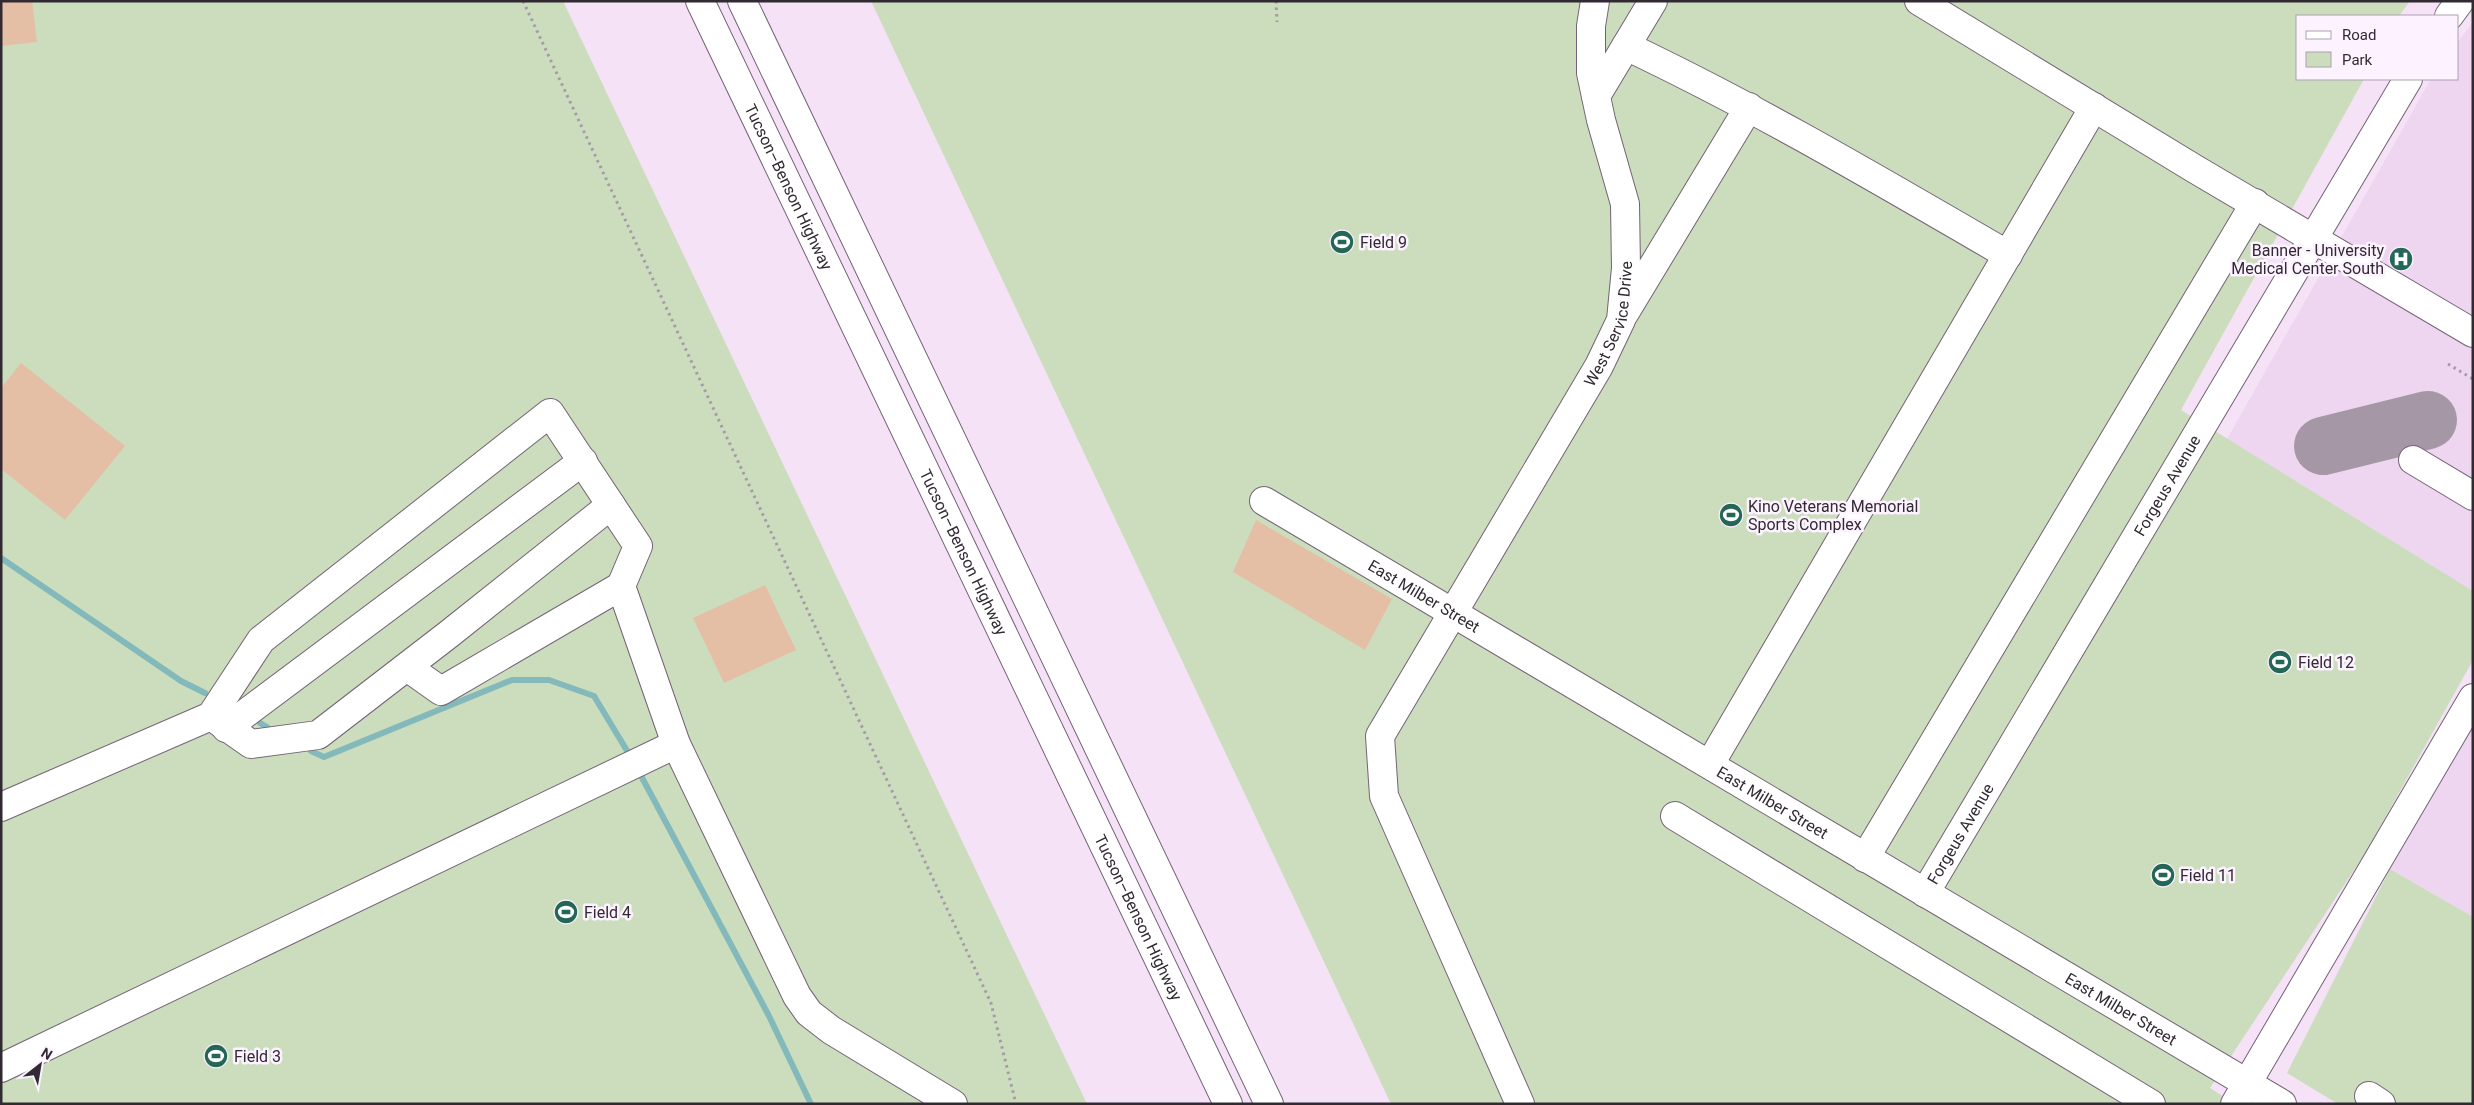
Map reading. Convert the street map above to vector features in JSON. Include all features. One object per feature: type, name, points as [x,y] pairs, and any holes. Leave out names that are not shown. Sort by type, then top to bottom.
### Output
[{"type":"main road","name":"Tucson–Benson Highway","points":[[700,1],[1228,1104]]},
{"type":"main road","points":[[742,1],[1269,1104]]},
{"type":"main road","name":"West Service Drive","points":[[1520,1104],[1384,796],[1380,736],[1599,366],[1621,320],[1626,268],[1625,204],[1591,73],[1591,26],[1595,1]]},
{"type":"main road","points":[[1596,96],[1653,1]]},
{"type":"main road","points":[[1919,1],[2195,169],[2473,333]]},
{"type":"main road","points":[[2450,15],[2460,1]]},
{"type":"main road","points":[[1626,46],[1749,108],[2008,255]]},
{"type":"main road","name":"Forgeus Avenue","points":[[1925,893],[2407,80]]},
{"type":"main road","points":[[1710,764],[2094,106]]},
{"type":"main road","points":[[1621,320],[1749,108]]},
{"type":"main road","points":[[1865,858],[2255,203]]},
{"type":"main road","points":[[218,722],[261,640],[550,412],[638,546],[621,586],[441,691],[407,666]]},
{"type":"main road","points":[[2412,460],[2473,496]]},
{"type":"main road","points":[[1,807],[218,722],[583,461]]},
{"type":"main road","name":"East Milber Street","points":[[1264,501],[1925,893],[2241,1093],[2282,1104]]},
{"type":"main road","points":[[218,722],[251,744],[318,735],[611,505]]},
{"type":"main road","points":[[621,586],[676,744],[797,996],[809,1013],[832,1030],[953,1104]]},
{"type":"main road","points":[[2241,1093],[2473,698]]},
{"type":"main road","points":[[1,1068],[676,744]]},
{"type":"main road","points":[[1675,816],[2151,1104]]},
{"type":"path","points":[[523,1],[991,1003],[1016,1104]]},
{"type":"path","points":[[1276,1],[1277,22]]},
{"type":"path","points":[[2448,364],[2473,379]]},
{"type":"shaded area","name":"Banner - University Medical Center South","points":[[2473,22],[2473,591],[2227,439],[2430,80],[2459,80],[2459,41]]},
{"type":"shaded area","points":[[2473,727],[2473,917],[2390,869]]},
{"type":"green space","points":[[1,1],[563,1],[1087,1104],[1,1104]]},
{"type":"green space","name":"Kino Veterans Memorial Sports Complex","points":[[871,1],[2410,1],[2400,15],[2296,15],[2296,80],[2363,80],[2181,410],[2473,591],[2473,660],[2366,852],[2210,1088],[2235,1104],[1391,1104]]},
{"type":"green space","points":[[2390,869],[2473,917],[2473,1104],[2338,1104],[2287,1073]]},
{"type":"building","points":[[1,1],[32,1],[37,42],[1,46]]},
{"type":"building","points":[[21,363],[125,446],[65,520],[1,469],[1,388]]},
{"type":"building","points":[[1256,520],[1392,599],[1365,650],[1233,572]]},
{"type":"building","points":[[765,585],[796,650],[724,683],[693,618]]},
{"type":"waterway","points":[[1,558],[181,681],[205,693]]},
{"type":"waterway","points":[[311,751],[324,757],[512,680],[549,680],[594,696],[632,759]]},
{"type":"waterway","points":[[260,723],[267,727]]},
{"type":"waterway","points":[[638,770],[769,1016],[811,1104]]},
{"type":"taxiway","points":[[2323,446],[2428,420]]},
{"type":"place","name":"Field 9","points":[[1342,242]]},
{"type":"place","name":"Banner - University Medical Center South","points":[[2401,259]]},
{"type":"place","name":"Kino Veterans Memorial Sports Complex","points":[[1731,515]]},
{"type":"place","name":"Field 12","points":[[2280,662]]},
{"type":"place","name":"Field 11","points":[[2163,875]]},
{"type":"place","name":"Field 4","points":[[566,912]]},
{"type":"place","name":"Field 3","points":[[216,1056]]}]
